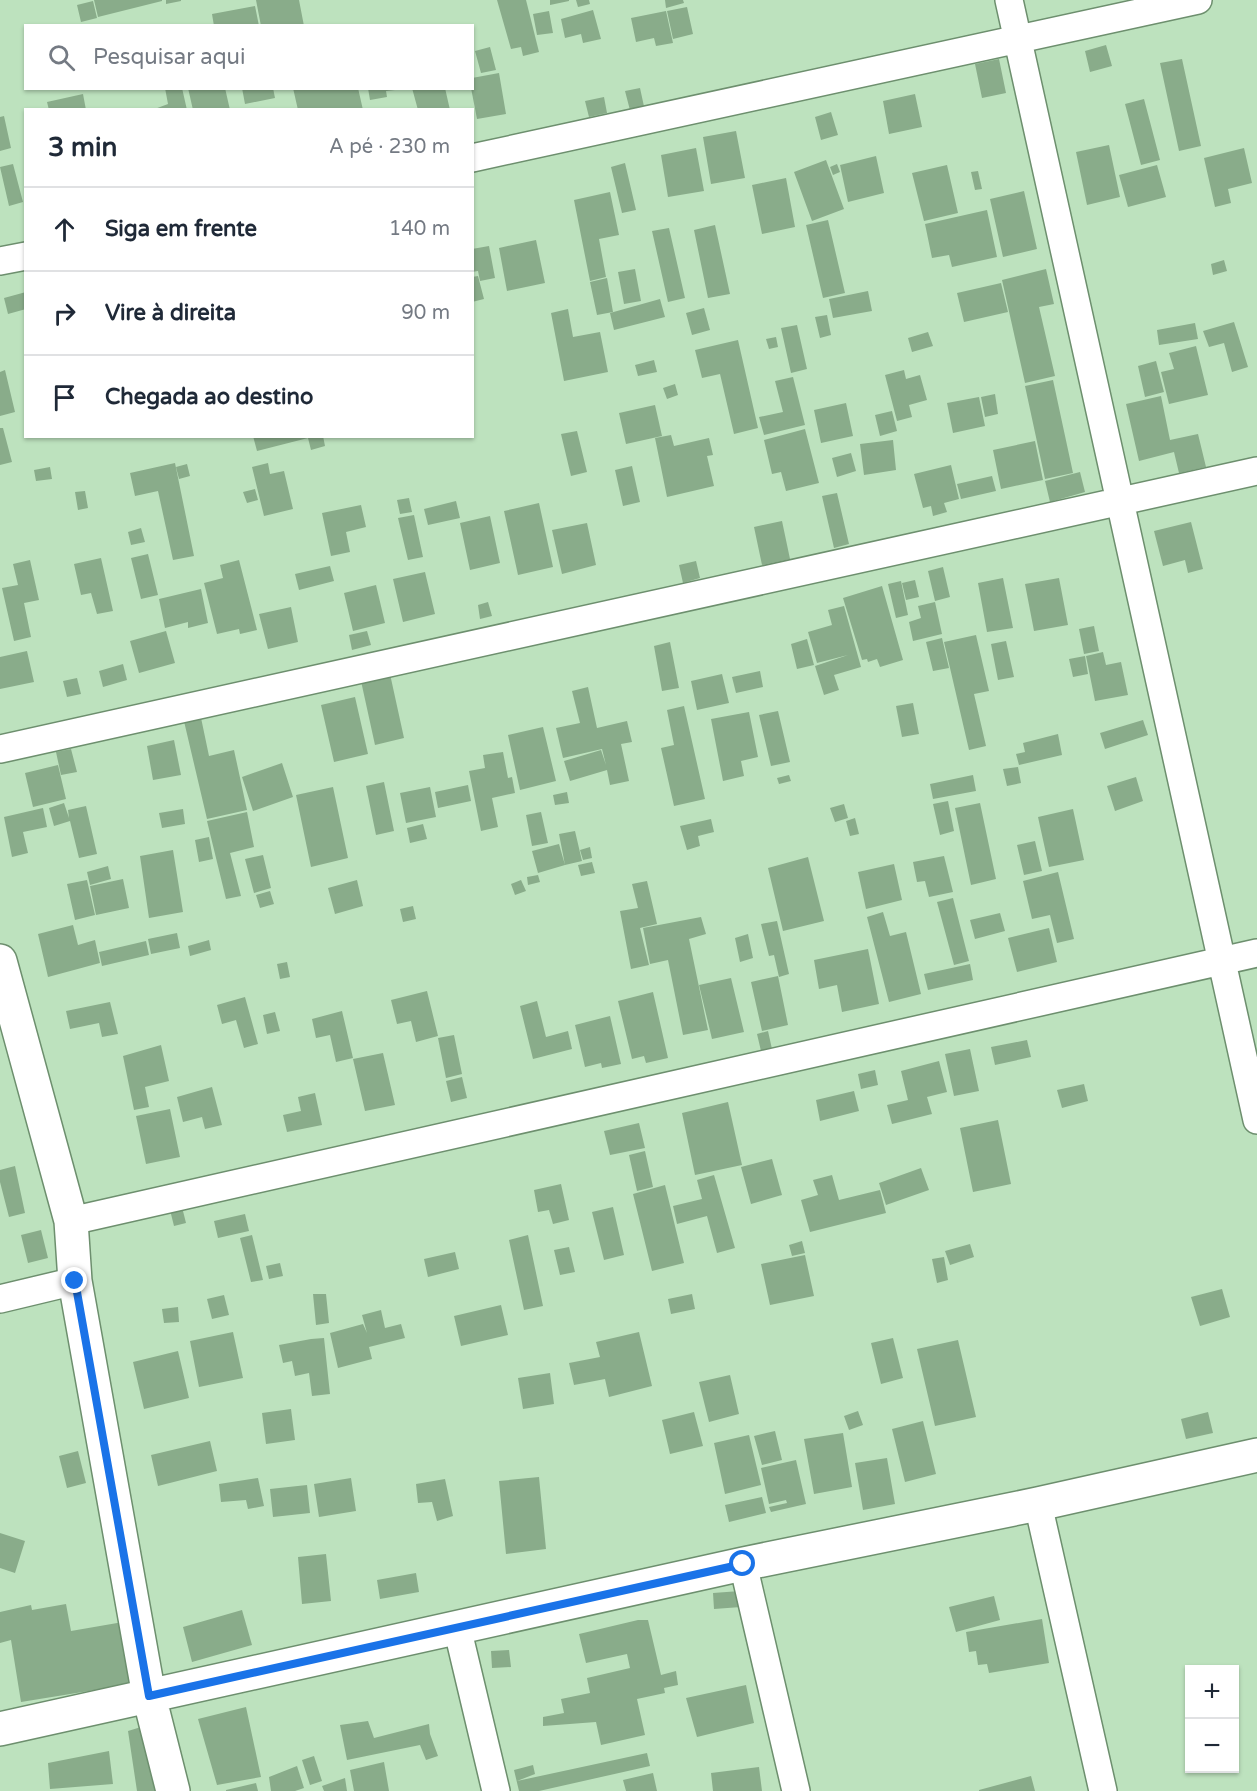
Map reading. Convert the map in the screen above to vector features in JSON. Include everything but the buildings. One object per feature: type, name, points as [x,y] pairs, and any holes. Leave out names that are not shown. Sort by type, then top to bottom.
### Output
[{"type":"street","points":[[1009,0],[1257,1120]]},
{"type":"street","points":[[474,158],[1198,0]]},
{"type":"street","points":[[0,261],[24,256]]},
{"type":"street","points":[[0,749],[1257,471]]},
{"type":"street","points":[[71,1221],[1257,953]]},
{"type":"street","points":[[1,971],[71,1221],[75,1281],[149,1696],[173,1791]]},
{"type":"street","points":[[0,1299],[75,1281]]},
{"type":"street","points":[[0,1729],[743,1564],[1038,1504],[1257,1455]]},
{"type":"street","points":[[1038,1504],[1103,1791]]},
{"type":"street","points":[[743,1564],[796,1791]]},
{"type":"street","points":[[457,1627],[496,1791]]},
{"type":"route","points":[[75,1281],[149,1696],[743,1564]]}]
